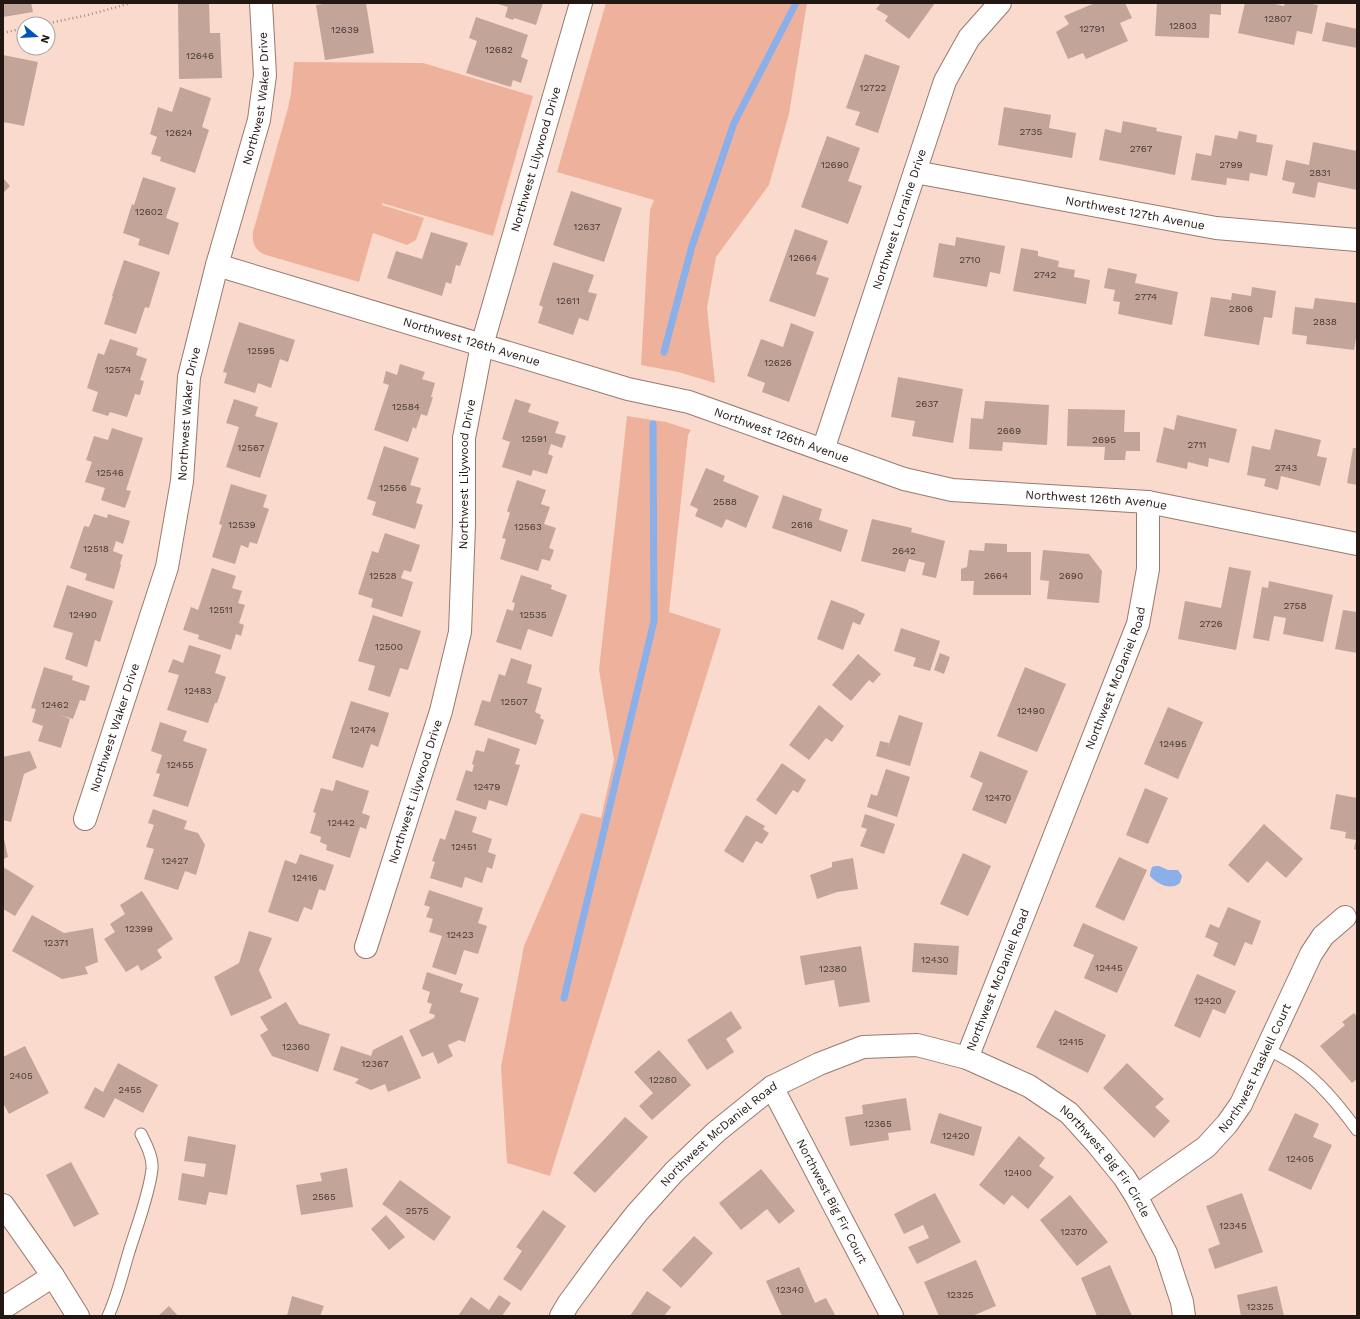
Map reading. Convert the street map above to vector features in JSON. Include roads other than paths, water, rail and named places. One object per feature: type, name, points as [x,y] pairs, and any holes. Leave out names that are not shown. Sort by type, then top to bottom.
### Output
[{"type":"street","name":"Northwest Waker Drive","points":[[85,820],[167,566],[182,481],[189,377],[217,265],[259,120],[265,74],[261,3]]},
{"type":"street","name":"Northwest Lilywood Drive","points":[[366,947],[441,711],[460,632],[464,524],[464,438],[482,345],[581,3]]},
{"type":"street","name":"Northwest Lorraine Drive","points":[[823,450],[945,80],[969,38],[1000,3]]},
{"type":"street","name":"Northwest 127th Avenue","points":[[915,172],[1216,228],[1357,240]]},
{"type":"street","name":"Northwest 126th Avenue","points":[[217,265],[628,389],[689,402],[904,479],[952,490],[1148,502],[1357,544]]},
{"type":"street","name":"Northwest McDaniel Road","points":[[561,1316],[604,1255],[637,1213],[674,1172],[716,1132],[772,1087],[819,1064],[863,1047],[917,1045],[968,1058],[1138,624],[1148,569],[1148,502]]},
{"type":"street","name":"Northwest Haskell Court","points":[[1136,1196],[1206,1147],[1227,1124],[1241,1104],[1311,954],[1323,936],[1345,917]]},
{"type":"street","name":"Northwest Big Fir Circle","points":[[968,1058],[1029,1086],[1069,1113],[1097,1144],[1124,1177],[1166,1252],[1182,1302],[1184,1316]]},
{"type":"street","name":"Northwest Big Fir Court","points":[[772,1087],[892,1316]]},
{"type":"street","points":[[3,1204],[53,1276],[78,1316]]},
{"type":"street","points":[[3,1308],[53,1276]]},
{"type":"lane","points":[[1267,1049],[1300,1068],[1319,1084],[1345,1113],[1357,1130]]},
{"type":"lane","points":[[108,1316],[137,1225],[151,1173],[152,1167],[150,1156],[146,1143],[141,1134]]},
{"type":"water","points":[[1155,866],[1168,870],[1178,870],[1182,876],[1180,883],[1172,886],[1164,886],[1156,882],[1150,876],[1152,867]]},
{"type":"waterway","points":[[664,352],[692,246],[734,123],[796,3]]},
{"type":"waterway","points":[[564,998],[654,621],[653,424]]}]
